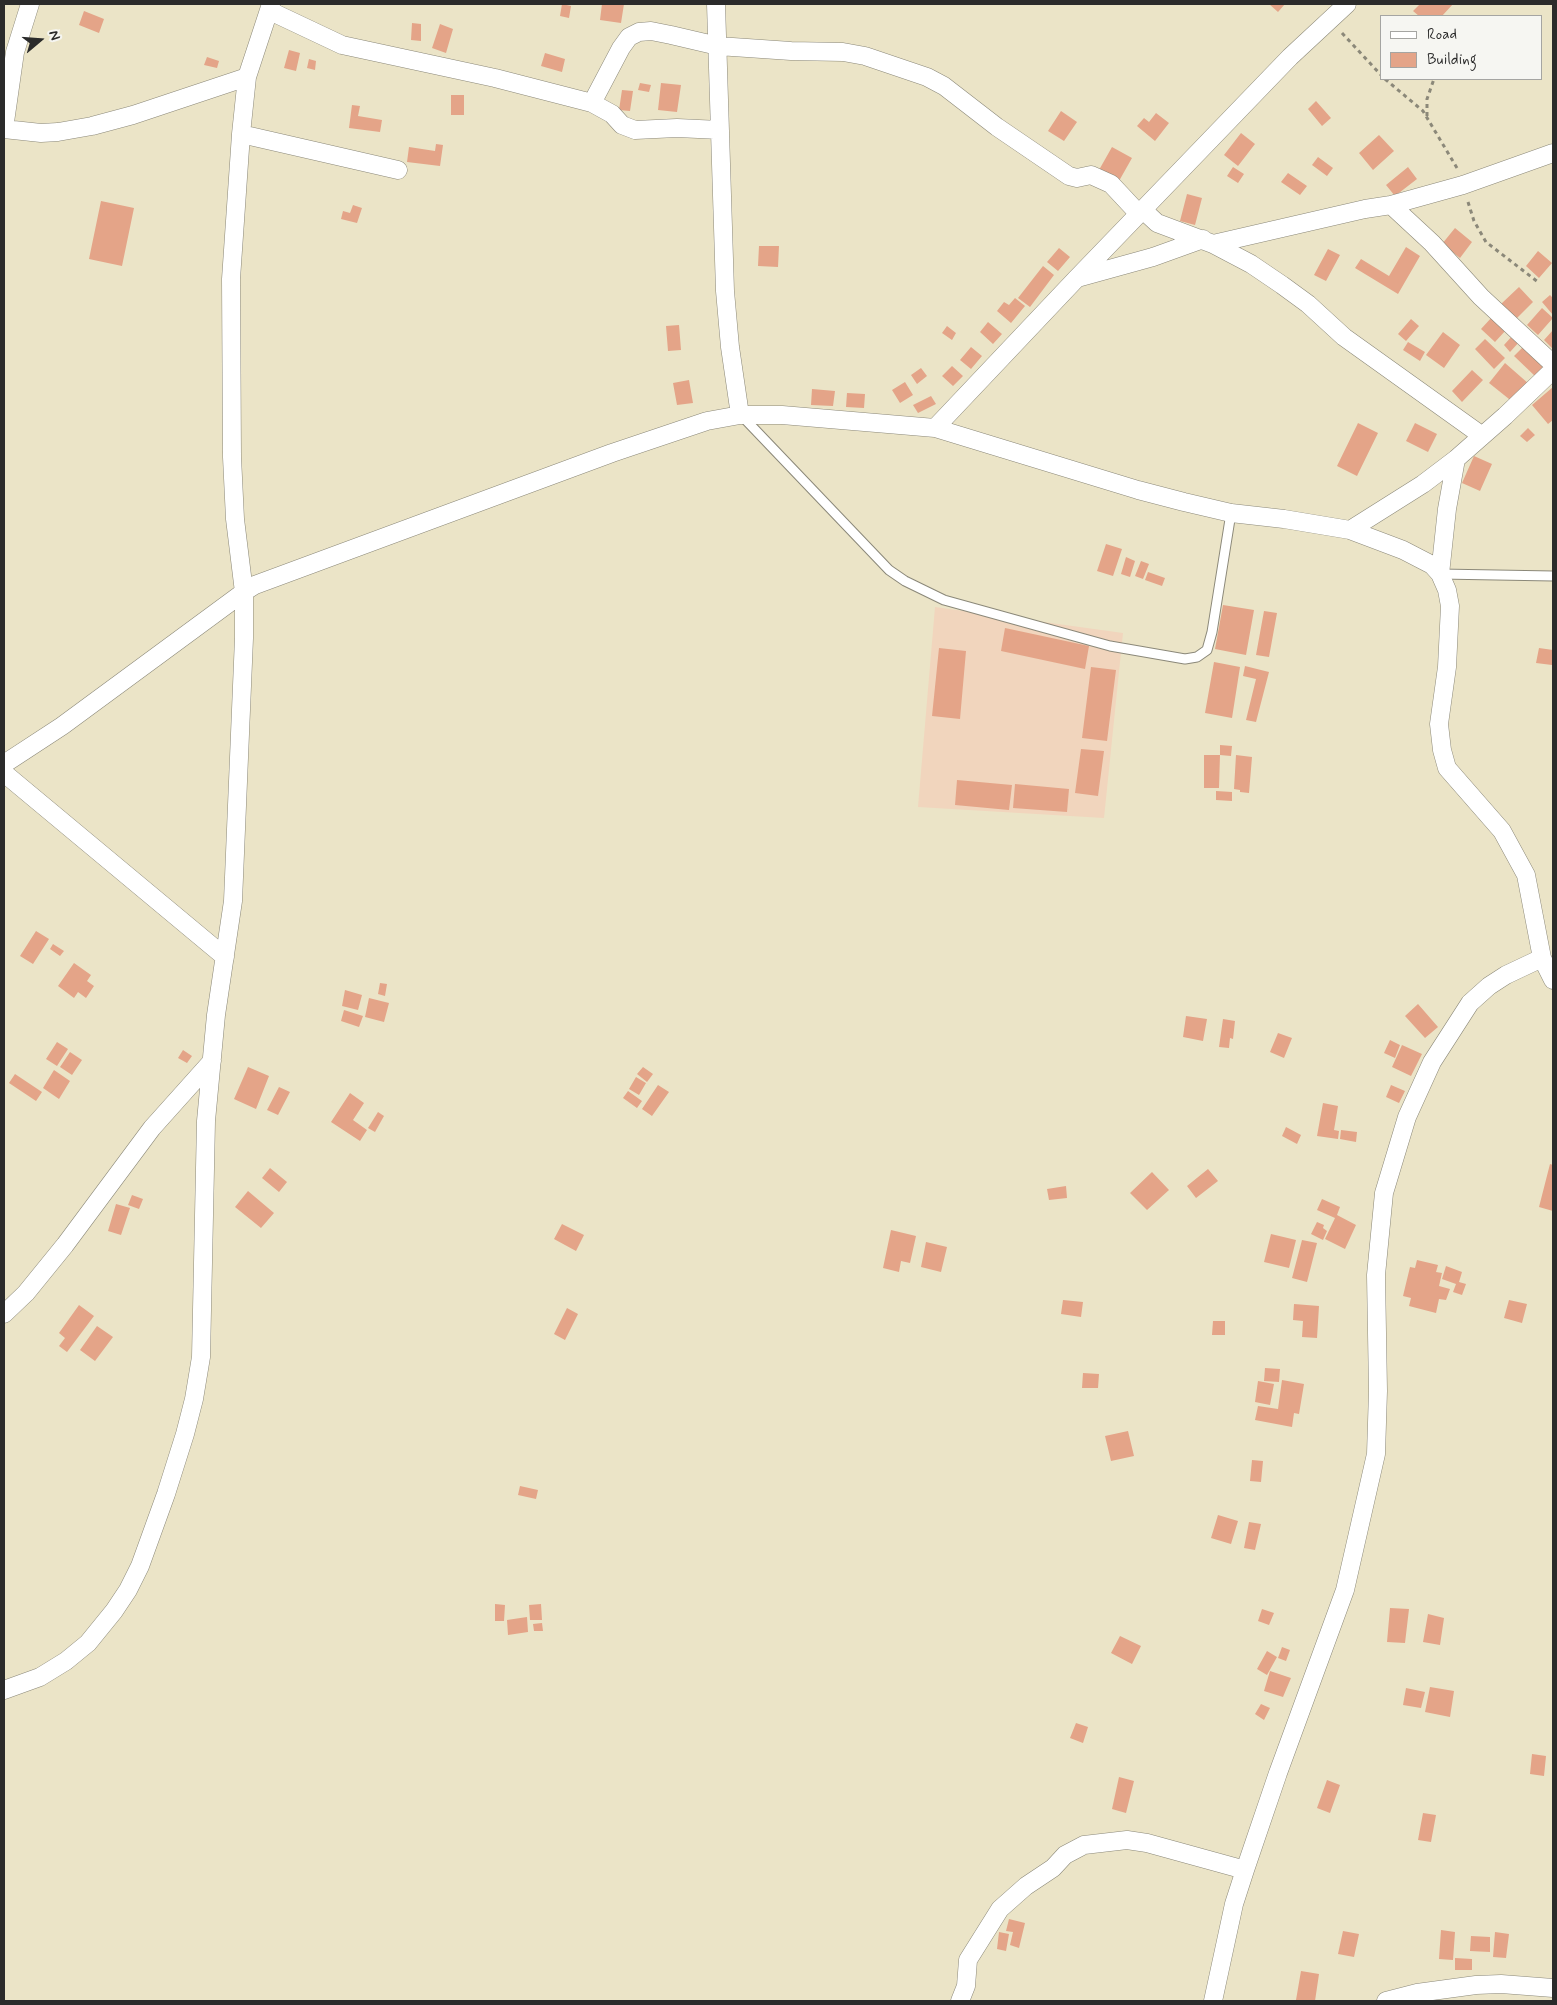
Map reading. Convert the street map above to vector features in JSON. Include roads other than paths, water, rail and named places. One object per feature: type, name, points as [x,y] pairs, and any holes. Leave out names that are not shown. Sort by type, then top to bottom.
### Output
[{"type":"street","points":[[30,4],[16,52],[4,129],[40,133],[92,126],[133,115],[247,78]]},
{"type":"street","points":[[716,4],[725,292],[730,347],[740,415]]},
{"type":"street","points":[[935,428],[1290,57],[1347,4]]},
{"type":"street","points":[[4,1690],[40,1677],[66,1662],[88,1643],[114,1611],[140,1566],[166,1494],[187,1425],[200,1357],[206,1121],[235,875],[244,638],[244,592],[235,519],[231,389],[231,279],[241,134],[247,78],[271,7],[342,45],[495,78],[592,104],[605,109],[622,125],[635,130],[677,128],[720,130]]},
{"type":"street","points":[[592,104],[621,48],[634,34],[651,31],[718,46],[843,52],[865,56],[927,77],[944,86],[997,127],[1069,176],[1077,178],[1091,175],[1110,184],[1141,212],[1157,223],[1208,242],[1282,285],[1308,304],[1344,337],[1481,435]]},
{"type":"street","points":[[241,134],[398,170]]},
{"type":"street","points":[[1076,279],[1208,242],[1391,205],[1463,185],[1553,152]]},
{"type":"street","points":[[1350,530],[1416,489],[1456,459],[1481,435],[1505,416],[1552,370],[1432,243],[1391,205]]},
{"type":"street","points":[[224,957],[5,764],[62,726],[244,592],[271,579],[612,452],[707,421],[740,415],[782,415],[935,428],[1138,490],[1231,513],[1284,519],[1350,530],[1403,550],[1432,565],[1440,574],[1447,590],[1450,606],[1447,667],[1439,724],[1446,768],[1502,831],[1526,875],[1542,958],[1553,980]]},
{"type":"street","points":[[1440,574],[1447,509],[1456,459]]},
{"type":"street","points":[[1213,2001],[1234,1904],[1278,1773],[1345,1590],[1376,1454],[1378,1382],[1376,1275],[1384,1193],[1407,1117],[1432,1062],[1470,1003],[1488,986],[1542,958]]},
{"type":"street","points":[[4,1314],[26,1293],[65,1245],[152,1128],[212,1061]]},
{"type":"street","points":[[960,2001],[966,1986],[968,1960],[1000,1909],[1026,1886],[1053,1868],[1065,1855],[1084,1845],[1127,1840],[1147,1842],[1245,1870]]},
{"type":"street","points":[[1386,2001],[1417,1993],[1476,1985],[1501,1984],[1553,1988]]},
{"type":"lane","points":[[740,415],[888,570],[905,581],[944,600],[1110,646],[1185,659],[1197,657],[1207,650],[1212,632],[1231,513]]},
{"type":"lane","points":[[1440,574],[1553,576]]}]
